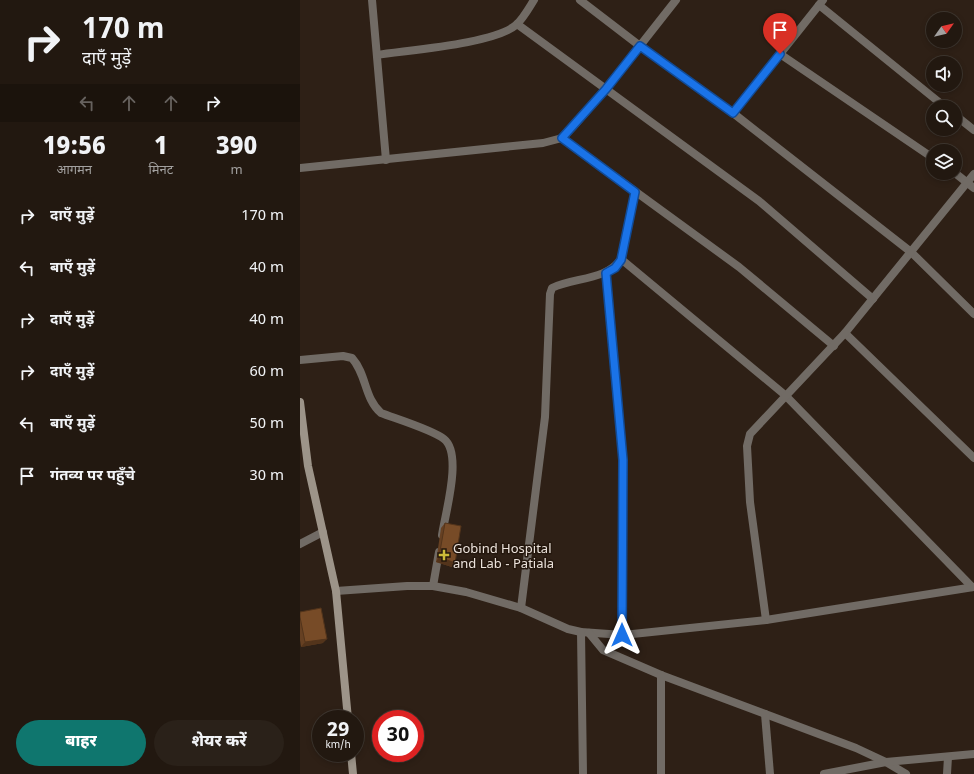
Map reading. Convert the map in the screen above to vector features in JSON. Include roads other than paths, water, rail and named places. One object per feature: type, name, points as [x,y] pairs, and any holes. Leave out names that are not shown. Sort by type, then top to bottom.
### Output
[{"type":"street","points":[[372,0],[386,160]]},
{"type":"street","points":[[377,55],[479,40],[505,32],[517,24],[534,0]]},
{"type":"street","points":[[580,0],[640,46],[733,113],[911,252],[974,314]]},
{"type":"street","points":[[300,168],[543,143],[562,138],[606,89],[676,0]]},
{"type":"street","points":[[733,113],[821,3],[937,100]]},
{"type":"street","points":[[517,24],[759,201],[873,299]]},
{"type":"street","points":[[780,54],[926,153]]},
{"type":"street","points":[[962,121],[974,130]]},
{"type":"street","points":[[562,138],[739,267],[834,346]]},
{"type":"street","points":[[766,620],[750,502],[747,446],[750,434],[785,395],[834,346],[974,174]]},
{"type":"street","points":[[962,178],[974,188]]},
{"type":"street","points":[[521,608],[545,417],[550,294],[552,288],[606,273],[615,268],[621,260],[635,192]]},
{"type":"street","points":[[621,260],[785,395],[973,587]]},
{"type":"street","points":[[606,273],[623,460],[622,635]]},
{"type":"street","points":[[845,333],[974,458]]},
{"type":"street","points":[[300,360],[343,356],[352,358],[362,374],[370,400],[374,407],[381,413],[438,436],[448,444],[453,462],[452,477],[433,586]]},
{"type":"street","points":[[300,402],[308,466],[336,591],[347,710]]},
{"type":"street","points":[[300,544],[322,532]]},
{"type":"street","points":[[336,591],[407,586],[433,586],[466,592],[521,608],[568,629],[585,633],[622,635],[766,620],[973,587]]},
{"type":"street","points":[[585,633],[603,650],[661,675],[856,748],[886,762],[906,774]]},
{"type":"street","points":[[583,774],[585,633]]},
{"type":"street","points":[[661,675],[662,774]]},
{"type":"street","points":[[765,714],[770,774]]},
{"type":"street","points":[[824,774],[886,762],[974,754]]},
{"type":"street","points":[[947,774],[948,757]]},
{"type":"street","points":[[352,762],[353,774]]},
{"type":"place","name":"Gobind Hospital and Lab - Patiala","points":[[444,555]]}]
